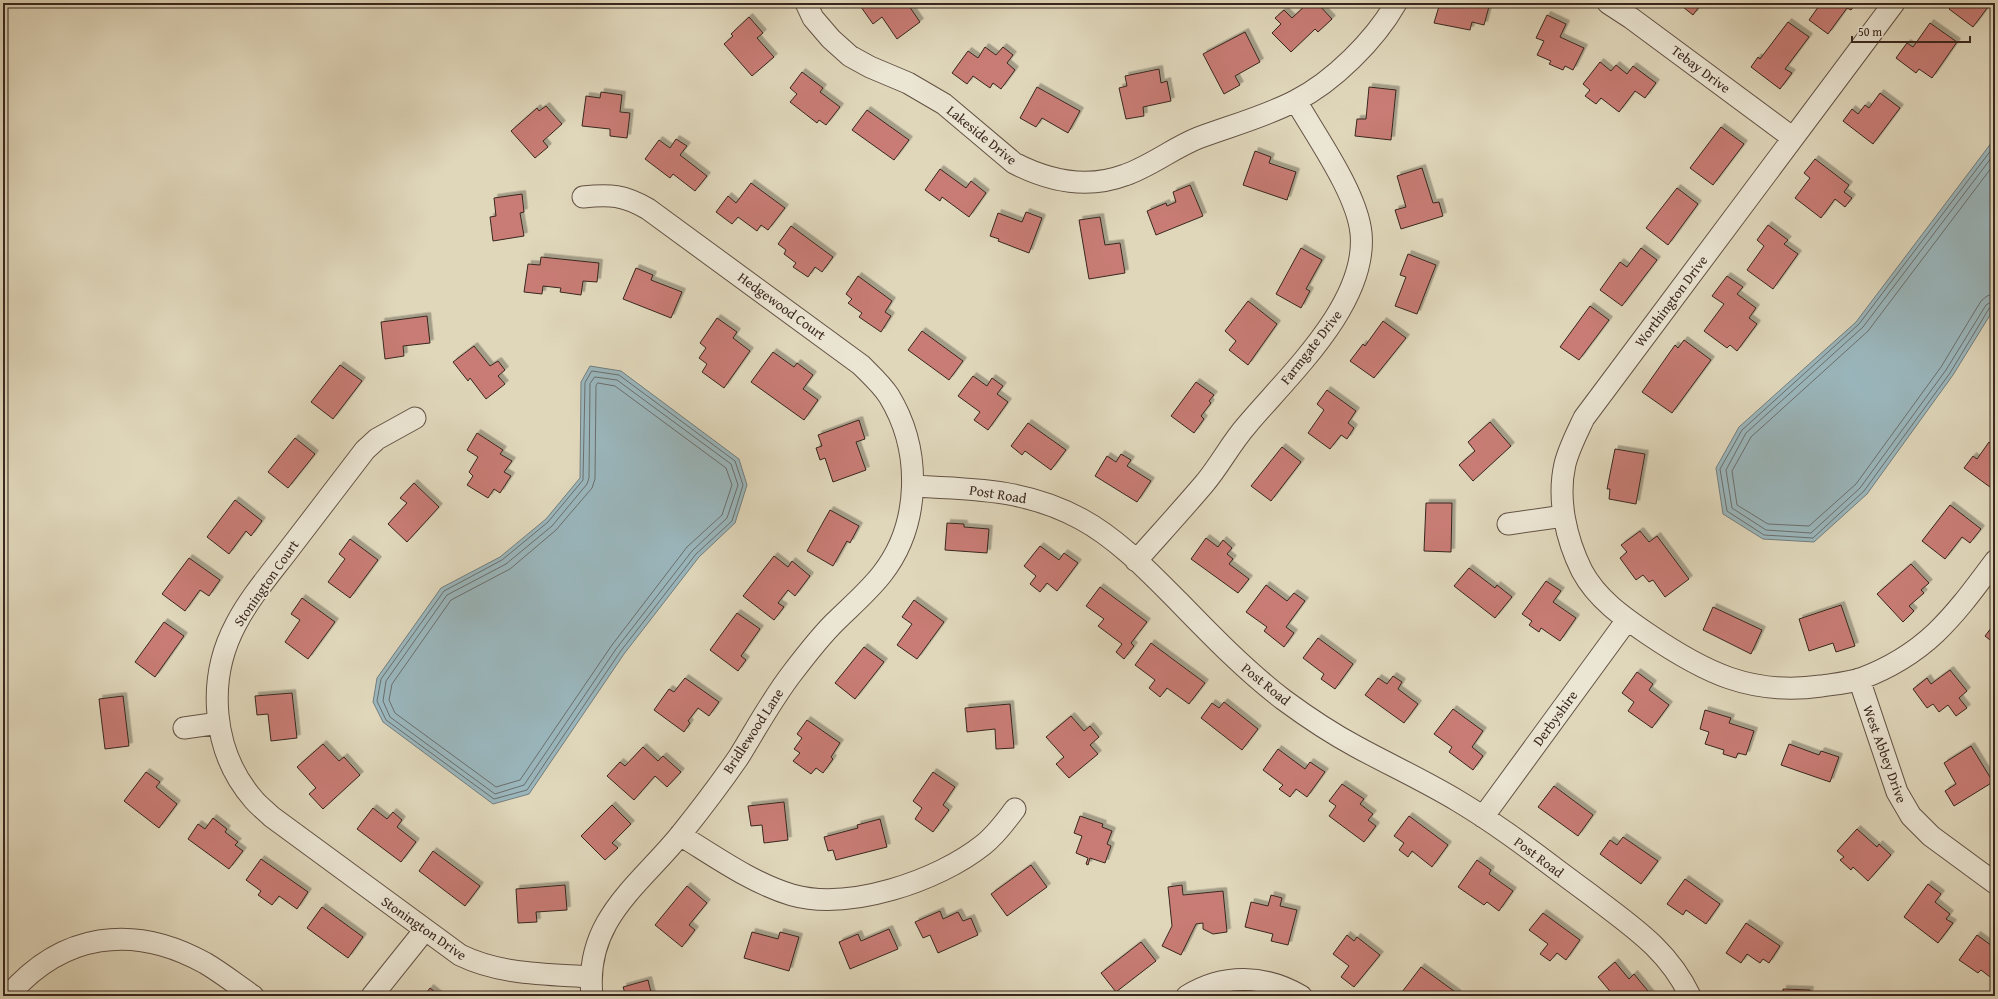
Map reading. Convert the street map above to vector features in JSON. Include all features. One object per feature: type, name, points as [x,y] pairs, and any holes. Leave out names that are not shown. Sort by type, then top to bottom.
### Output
[{"type":"street","name":"Lakeside Drive","points":[[806,3],[813,18],[830,39],[850,56],[926,93],[973,127],[1014,163],[1028,170],[1056,180],[1086,182],[1105,180],[1125,175],[1196,139],[1264,115],[1296,101],[1331,77],[1358,52],[1380,26],[1396,3]]},
{"type":"street","name":"Tebay Drive","points":[[1608,3],[1631,18],[1793,138]]},
{"type":"street","name":"Worthington Drive","points":[[1894,3],[1584,418],[1573,441],[1565,465],[1562,489],[1564,516],[1570,540],[1582,571],[1595,590],[1610,606],[1627,620],[1708,671],[1729,679],[1759,686],[1804,689],[1859,679],[1896,663],[1935,635],[1956,614],[1995,561]]},
{"type":"street","name":"Farmgate Drive","points":[[1136,561],[1205,483],[1246,426],[1313,347],[1342,308],[1358,273],[1361,242],[1356,210],[1348,192],[1296,101]]},
{"type":"street","name":"Hedgewood Court","points":[[583,197],[606,194],[633,200],[861,365],[888,394],[898,412],[910,453],[913,486]]},
{"type":"street","name":"Stonington Court","points":[[358,880],[272,817],[254,800],[237,775],[225,749],[216,706],[217,684],[228,640],[247,606],[365,450],[377,439],[415,418]]},
{"type":"street","name":"Post Road","points":[[913,486],[991,490],[1014,494],[1044,502],[1081,519],[1096,528],[1136,561],[1230,654],[1283,699],[1314,721],[1355,746],[1422,779],[1483,817],[1618,915],[1665,955],[1682,978],[1690,996]]},
{"type":"street","name":"Bridlewood Lane","points":[[592,986],[597,943],[612,911],[632,886],[680,835],[738,758],[770,703],[792,672],[813,646],[869,589],[883,572],[901,539],[911,509],[913,486]]},
{"type":"street","points":[[1508,524],[1564,516]]},
{"type":"street","name":"Derbyshire","points":[[1483,817],[1627,620]]},
{"type":"street","name":"West Abbey Drive","points":[[1859,679],[1897,792],[1907,811],[1920,827],[1931,836],[1995,883]]},
{"type":"street","points":[[184,728],[219,723]]},
{"type":"street","points":[[680,835],[746,875],[773,888],[809,898],[840,899],[890,889],[942,871],[984,844],[1000,829],[1015,809]]},
{"type":"street","name":"Stonington Drive","points":[[358,880],[424,931],[460,956],[493,968],[592,986]]},
{"type":"street","points":[[372,996],[424,931]]},
{"type":"street","points":[[8,996],[34,969],[53,957],[74,947],[96,941],[118,939],[144,940],[174,949],[206,964],[253,996]]},
{"type":"street","points":[[1187,996],[1219,982],[1243,979],[1262,980],[1284,986],[1301,996]]},
{"type":"water","points":[[1995,138],[1995,307],[1953,375],[1867,494],[1814,542],[1763,539],[1723,514],[1716,468],[1739,427],[1856,322]]},
{"type":"water","points":[[590,366],[621,371],[739,459],[747,485],[735,523],[699,557],[624,654],[529,794],[493,804],[383,722],[373,702],[377,678],[441,588],[500,557],[546,519],[580,478],[581,382]]},
{"type":"building","points":[[867,3],[907,3],[920,22],[897,39],[882,17],[873,24],[861,7]]},
{"type":"building","points":[[1308,3],[1317,3],[1332,19],[1318,32],[1315,29],[1291,52],[1272,33],[1281,24],[1275,18],[1284,10],[1292,18]]},
{"type":"building","points":[[1440,3],[1490,3],[1484,25],[1472,22],[1470,30],[1434,23]]},
{"type":"building","points":[[1678,3],[1702,3],[1693,15]]},
{"type":"building","points":[[1821,3],[1856,3],[1851,10],[1847,8],[1828,34],[1809,20]]},
{"type":"building","points":[[1953,3],[1991,3],[1973,27],[1949,9]]},
{"type":"building","points":[[1547,15],[1566,24],[1560,37],[1584,48],[1573,70],[1565,66],[1563,70],[1549,64],[1551,61],[1537,55],[1544,41],[1536,38]]},
{"type":"building","points":[[749,17],[763,33],[757,38],[774,57],[752,76],[724,44],[733,36],[731,34]]},
{"type":"building","points":[[1788,22],[1809,37],[1785,69],[1792,73],[1780,89],[1751,67],[1758,57],[1760,59]]},
{"type":"building","points":[[1930,23],[1957,42],[1932,78],[1919,69],[1916,73],[1896,58],[1907,43],[1913,47]]},
{"type":"building","points":[[1245,32],[1260,62],[1235,76],[1240,85],[1224,94],[1203,54]]},
{"type":"building","points":[[985,47],[996,55],[1003,47],[1013,55],[1007,63],[1015,70],[1001,89],[993,83],[990,88],[973,76],[967,84],[952,73],[968,51],[978,58]]},
{"type":"building","points":[[1600,62],[1611,71],[1616,65],[1627,74],[1633,66],[1656,83],[1645,98],[1635,91],[1619,112],[1601,98],[1596,104],[1585,96],[1590,90],[1583,84]]},
{"type":"building","points":[[1159,69],[1161,83],[1167,81],[1171,101],[1143,107],[1144,116],[1126,119],[1119,88],[1127,86],[1125,76]]},
{"type":"building","points":[[802,72],[823,88],[820,92],[840,107],[826,125],[819,120],[817,123],[790,102],[797,94],[790,88]]},
{"type":"building","points":[[1037,87],[1080,111],[1068,133],[1042,118],[1036,127],[1020,118]]},
{"type":"building","points":[[1369,87],[1396,90],[1391,140],[1355,136],[1357,119],[1366,119]]},
{"type":"building","points":[[601,92],[622,95],[620,112],[630,113],[627,138],[610,136],[610,129],[582,126],[586,96],[600,98]]},
{"type":"building","points":[[1880,93],[1900,108],[1873,144],[1843,121],[1852,109],[1858,114],[1865,105],[1869,108]]},
{"type":"building","points":[[546,106],[562,124],[543,141],[548,147],[535,158],[511,131],[537,108],[539,111]]},
{"type":"building","points":[[867,110],[909,140],[894,160],[852,130]]},
{"type":"building","points":[[1721,127],[1744,144],[1713,185],[1690,168]]},
{"type":"building","points":[[676,139],[687,146],[680,155],[707,176],[695,191],[673,174],[670,178],[645,159],[659,140],[670,148]]},
{"type":"building","points":[[1255,151],[1271,157],[1269,163],[1296,172],[1287,200],[1243,185]]},
{"type":"building","points":[[1815,159],[1849,185],[1844,192],[1852,198],[1845,207],[1835,199],[1821,218],[1795,198],[1810,178],[1804,173]]},
{"type":"building","points":[[1422,168],[1433,203],[1439,202],[1443,216],[1401,229],[1395,210],[1406,207],[1397,176]]},
{"type":"building","points":[[940,169],[966,188],[971,181],[986,193],[969,217],[942,197],[940,201],[925,190]]},
{"type":"building","points":[[751,183],[785,208],[768,230],[761,225],[757,231],[738,217],[732,224],[716,212],[728,196],[736,203]]},
{"type":"building","points":[[1190,185],[1203,216],[1156,235],[1147,211],[1166,203],[1167,206],[1176,202],[1173,192]]},
{"type":"building","points":[[1677,188],[1698,204],[1668,245],[1646,228]]},
{"type":"building","points":[[522,194],[524,212],[520,213],[524,236],[493,241],[490,217],[496,216],[494,198]]},
{"type":"building","points":[[1026,212],[1042,218],[1029,253],[998,241],[999,239],[990,236],[998,213],[1022,222]]},
{"type":"building","points":[[1100,217],[1105,245],[1120,243],[1125,273],[1089,279],[1079,220]]},
{"type":"building","points":[[1768,225],[1788,240],[1784,244],[1798,254],[1773,289],[1747,270],[1764,246],[1757,240]]},
{"type":"building","points":[[791,226],[833,257],[822,272],[815,267],[808,277],[793,267],[796,263],[784,254],[786,250],[778,244]]},
{"type":"building","points":[[1301,248],[1322,260],[1306,289],[1310,291],[1301,308],[1276,294]]},
{"type":"building","points":[[1641,248],[1657,260],[1622,306],[1600,290],[1620,262],[1627,267]]},
{"type":"building","points":[[1408,254],[1436,265],[1417,314],[1395,306],[1406,277],[1400,275]]},
{"type":"building","points":[[541,257],[599,263],[597,282],[583,281],[581,295],[560,292],[561,288],[543,286],[542,294],[524,292],[528,264],[540,265]]},
{"type":"building","points":[[636,268],[653,275],[651,280],[682,292],[671,318],[623,299]]},
{"type":"building","points":[[858,276],[892,301],[885,312],[891,316],[881,332],[859,317],[862,313],[848,303],[852,299],[846,294]]},
{"type":"building","points":[[1727,276],[1743,287],[1737,294],[1756,308],[1749,318],[1757,324],[1737,351],[1730,345],[1727,348],[1704,331],[1724,304],[1712,296]]},
{"type":"building","points":[[1248,301],[1277,324],[1248,365],[1229,350],[1236,341],[1225,331]]},
{"type":"building","points":[[1590,306],[1609,320],[1579,360],[1560,347]]},
{"type":"building","points":[[427,316],[430,343],[403,346],[404,356],[385,359],[381,322]]},
{"type":"building","points":[[717,318],[737,332],[733,338],[750,351],[724,388],[702,372],[707,364],[699,358],[706,348],[700,343]]},
{"type":"building","points":[[1383,321],[1406,338],[1374,378],[1350,361],[1363,344],[1365,346]]},
{"type":"building","points":[[922,331],[963,361],[949,380],[908,350]]},
{"type":"building","points":[[1684,340],[1711,360],[1672,413],[1642,392],[1675,345],[1678,348]]},
{"type":"building","points":[[474,346],[490,366],[498,361],[505,370],[498,376],[505,384],[486,399],[470,378],[468,381],[453,362]]},
{"type":"building","points":[[773,352],[794,367],[797,363],[813,375],[803,389],[818,400],[804,420],[751,382]]},
{"type":"building","points":[[340,365],[362,381],[333,419],[311,402]]},
{"type":"building","points":[[973,376],[987,386],[992,378],[1003,386],[997,394],[1008,402],[988,430],[974,420],[980,412],[958,396]]},
{"type":"building","points":[[1196,382],[1214,395],[1209,401],[1211,403],[1201,416],[1204,419],[1194,433],[1171,416]]},
{"type":"building","points":[[1327,390],[1356,411],[1348,423],[1354,428],[1347,439],[1341,435],[1330,449],[1308,433],[1324,410],[1317,404]]},
{"type":"building","points":[[859,420],[865,439],[856,442],[866,470],[833,482],[825,458],[820,460],[816,448],[822,446],[818,435]]},
{"type":"building","points":[[1490,422],[1511,446],[1473,481],[1459,465],[1475,451],[1468,442]]},
{"type":"building","points":[[1028,423],[1066,450],[1051,470],[1025,451],[1022,455],[1011,446]]},
{"type":"building","points":[[477,433],[503,450],[500,454],[512,461],[504,472],[511,476],[500,493],[494,489],[488,498],[467,485],[473,476],[469,472],[478,457],[467,450]]},
{"type":"building","points":[[295,438],[315,454],[288,488],[268,472]]},
{"type":"building","points":[[1989,442],[1995,447],[1994,490],[1964,468],[1973,456],[1977,459]]},
{"type":"building","points":[[1282,447],[1301,462],[1271,501],[1251,486]]},
{"type":"building","points":[[1615,449],[1645,454],[1636,504],[1609,499],[1610,489],[1607,489]]},
{"type":"building","points":[[1121,454],[1131,460],[1127,466],[1151,481],[1137,502],[1095,476],[1107,456],[1116,462]]},
{"type":"building","points":[[414,483],[439,507],[407,542],[388,524],[407,503],[400,498]]},
{"type":"building","points":[[235,500],[262,521],[251,536],[246,531],[229,554],[207,537]]},
{"type":"building","points":[[1426,503],[1452,503],[1451,552],[1424,551]]},
{"type":"building","points":[[1950,505],[1981,529],[1970,543],[1962,537],[1945,559],[1922,541]]},
{"type":"building","points":[[830,510],[859,526],[850,543],[847,541],[833,566],[807,551]]},
{"type":"building","points":[[947,523],[964,524],[964,527],[989,529],[987,553],[945,550]]},
{"type":"building","points":[[1640,531],[1649,542],[1657,536],[1689,579],[1665,597],[1653,580],[1649,582],[1643,575],[1636,580],[1620,558],[1627,552],[1621,545]]},
{"type":"building","points":[[1206,538],[1218,547],[1223,540],[1232,548],[1227,554],[1233,559],[1229,564],[1249,579],[1238,593],[1191,559]]},
{"type":"building","points":[[350,539],[378,560],[350,598],[328,582],[345,559],[339,554]]},
{"type":"building","points":[[1040,546],[1059,560],[1064,553],[1078,563],[1057,591],[1047,583],[1040,592],[1030,584],[1036,576],[1024,566]]},
{"type":"building","points":[[774,556],[788,567],[792,561],[810,576],[795,596],[788,590],[778,603],[784,607],[774,620],[743,596]]},
{"type":"building","points":[[189,558],[220,580],[209,596],[200,590],[185,611],[162,594]]},
{"type":"building","points":[[1911,564],[1929,583],[1921,590],[1924,593],[1909,606],[1914,611],[1903,622],[1877,594]]},
{"type":"building","points":[[1469,568],[1495,588],[1497,585],[1512,597],[1495,618],[1454,586]]},
{"type":"building","points":[[1546,581],[1561,591],[1553,602],[1576,618],[1560,641],[1541,628],[1539,632],[1529,625],[1532,621],[1522,614]]},
{"type":"building","points":[[1266,585],[1287,601],[1294,593],[1305,601],[1286,627],[1294,633],[1284,647],[1264,631],[1267,627],[1246,612]]},
{"type":"building","points":[[1100,587],[1147,622],[1131,643],[1134,646],[1124,659],[1116,652],[1122,644],[1098,626],[1104,619],[1086,606]]},
{"type":"building","points":[[302,598],[335,622],[308,659],[285,642],[300,620],[291,614]]},
{"type":"building","points":[[914,600],[944,622],[917,659],[897,645],[912,624],[902,617]]},
{"type":"building","points":[[1841,605],[1855,646],[1836,652],[1833,643],[1809,651],[1799,619]]},
{"type":"building","points":[[1713,607],[1762,630],[1751,654],[1703,630]]},
{"type":"building","points":[[737,613],[760,629],[741,656],[746,660],[738,671],[710,650]]},
{"type":"building","points":[[164,622],[184,636],[155,677],[135,662]]},
{"type":"building","points":[[1995,623],[1995,644],[1985,636]]},
{"type":"building","points":[[1318,638],[1353,664],[1335,689],[1321,679],[1324,674],[1303,658]]},
{"type":"building","points":[[1151,643],[1205,683],[1189,704],[1167,688],[1160,697],[1149,688],[1155,680],[1135,665]]},
{"type":"building","points":[[864,647],[884,662],[855,699],[835,683]]},
{"type":"building","points":[[1950,670],[1967,691],[1959,698],[1967,708],[1956,716],[1948,705],[1939,712],[1933,704],[1927,708],[1913,689],[1927,678],[1931,684]]},
{"type":"building","points":[[1637,672],[1653,684],[1649,690],[1669,705],[1652,728],[1628,711],[1634,702],[1622,693]]},
{"type":"building","points":[[1393,676],[1402,682],[1398,689],[1418,704],[1404,723],[1365,695],[1378,678],[1387,684]]},
{"type":"building","points":[[685,678],[719,702],[709,716],[698,708],[688,721],[690,723],[684,732],[654,710],[669,689],[674,692]]},
{"type":"building","points":[[292,693],[297,738],[271,741],[268,714],[257,715],[255,696]]},
{"type":"building","points":[[123,696],[129,746],[105,749],[99,699]]},
{"type":"building","points":[[1224,702],[1258,729],[1242,750],[1201,718],[1212,703],[1219,708]]},
{"type":"building","points":[[1010,704],[1014,748],[996,749],[995,729],[967,732],[965,708]]},
{"type":"building","points":[[1453,709],[1483,731],[1472,747],[1483,756],[1473,770],[1449,752],[1452,747],[1434,734]]},
{"type":"building","points":[[1705,710],[1731,718],[1729,723],[1754,731],[1746,755],[1738,753],[1736,758],[1723,754],[1724,750],[1705,744],[1709,732],[1700,729]]},
{"type":"building","points":[[1071,716],[1084,731],[1090,726],[1099,737],[1090,745],[1098,754],[1069,778],[1056,764],[1064,757],[1046,737]]},
{"type":"building","points":[[807,720],[840,743],[831,757],[833,759],[823,773],[816,768],[811,774],[793,761],[800,753],[794,749],[802,738],[797,734]]},
{"type":"building","points":[[323,744],[339,761],[344,757],[360,775],[323,809],[309,794],[316,788],[297,767]]},
{"type":"building","points":[[1789,744],[1819,755],[1821,751],[1839,757],[1830,782],[1781,765]]},
{"type":"building","points":[[1971,746],[1993,782],[1954,806],[1945,791],[1956,784],[1944,763]]},
{"type":"building","points":[[643,747],[658,761],[663,756],[681,772],[667,787],[655,776],[634,800],[607,776],[620,762],[625,766]]},
{"type":"building","points":[[1278,749],[1305,769],[1310,762],[1325,772],[1307,797],[1296,789],[1290,797],[1279,789],[1283,785],[1263,770]]},
{"type":"building","points":[[146,772],[160,782],[156,787],[177,804],[159,828],[124,801]]},
{"type":"building","points":[[933,772],[955,787],[943,805],[949,810],[933,832],[915,819],[922,808],[913,801]]},
{"type":"building","points":[[1342,784],[1364,799],[1360,804],[1373,814],[1368,820],[1376,826],[1364,842],[1329,816],[1336,806],[1329,801]]},
{"type":"building","points":[[1554,786],[1593,815],[1578,836],[1538,807]]},
{"type":"building","points":[[784,802],[788,840],[764,843],[762,825],[751,826],[748,806]]},
{"type":"building","points":[[612,805],[631,824],[612,843],[618,848],[605,860],[581,836]]},
{"type":"building","points":[[373,808],[387,819],[393,812],[402,820],[397,827],[416,842],[401,862],[357,829]]},
{"type":"building","points":[[1080,816],[1103,824],[1102,827],[1112,831],[1107,844],[1111,846],[1105,863],[1090,858],[1088,865],[1086,864],[1088,858],[1076,853],[1082,836],[1074,833]]},
{"type":"building","points":[[1409,816],[1448,845],[1432,867],[1412,851],[1408,857],[1399,850],[1404,843],[1394,836]]},
{"type":"building","points":[[213,818],[227,829],[225,832],[238,842],[235,845],[243,851],[229,869],[188,839],[198,824],[205,829]]},
{"type":"building","points":[[880,819],[887,847],[836,860],[833,850],[828,851],[824,837],[858,828],[857,825]]},
{"type":"building","points":[[1857,829],[1877,847],[1879,844],[1891,855],[1868,881],[1853,867],[1851,870],[1840,860],[1844,857],[1837,851]]},
{"type":"building","points":[[1623,837],[1658,861],[1641,884],[1600,854],[1610,840],[1617,845]]},
{"type":"building","points":[[433,851],[480,886],[465,906],[419,871]]},
{"type":"building","points":[[261,859],[308,892],[297,909],[279,896],[272,905],[258,895],[261,891],[246,880]]},
{"type":"building","points":[[1477,860],[1491,870],[1489,874],[1513,891],[1499,911],[1487,902],[1484,905],[1458,887]]},
{"type":"building","points":[[1031,865],[1047,887],[1007,916],[991,894]]},
{"type":"building","points":[[1685,879],[1720,904],[1706,924],[1686,910],[1683,915],[1667,904]]},
{"type":"building","points":[[1928,884],[1941,894],[1935,902],[1950,914],[1946,919],[1953,923],[1938,943],[1904,917]]},
{"type":"building","points":[[565,885],[567,910],[536,912],[537,922],[518,923],[516,889]]},
{"type":"building","points":[[1182,885],[1183,895],[1223,891],[1227,932],[1213,934],[1203,929],[1203,923],[1196,924],[1181,955],[1162,946],[1172,926],[1168,887]]},
{"type":"building","points":[[687,886],[707,903],[689,925],[695,930],[682,947],[655,925]]},
{"type":"building","points":[[1271,895],[1282,898],[1280,906],[1297,910],[1288,945],[1271,941],[1273,934],[1245,927],[1251,902],[1268,906]]},
{"type":"building","points":[[322,907],[363,937],[348,958],[307,928]]},
{"type":"building","points":[[940,911],[943,919],[958,912],[963,921],[971,918],[978,935],[938,953],[930,935],[923,938],[915,922]]},
{"type":"building","points":[[1543,913],[1580,940],[1566,960],[1557,953],[1550,961],[1540,954],[1548,944],[1529,930]]},
{"type":"building","points":[[1746,923],[1780,946],[1769,963],[1763,959],[1760,963],[1747,954],[1741,963],[1726,953]]},
{"type":"building","points":[[889,929],[898,949],[850,969],[839,942],[858,934],[861,941]]},
{"type":"building","points":[[752,932],[778,939],[780,932],[799,937],[789,971],[744,958]]},
{"type":"building","points":[[1347,935],[1354,941],[1357,937],[1380,955],[1354,987],[1341,977],[1349,966],[1333,954]]},
{"type":"building","points":[[1977,935],[1995,948],[1994,980],[1981,970],[1978,973],[1959,960]]},
{"type":"building","points":[[1141,942],[1156,961],[1116,992],[1101,973]]},
{"type":"building","points":[[1615,962],[1629,979],[1634,974],[1652,996],[1614,996],[1598,977]]},
{"type":"building","points":[[1421,967],[1458,994],[1456,996],[1408,996],[1402,992]]},
{"type":"building","points":[[648,980],[652,996],[626,996],[623,987]]},
{"type":"building","points":[[430,988],[440,996],[424,996]]},
{"type":"building","points":[[1783,989],[1810,990],[1809,996],[1783,996]]}]
